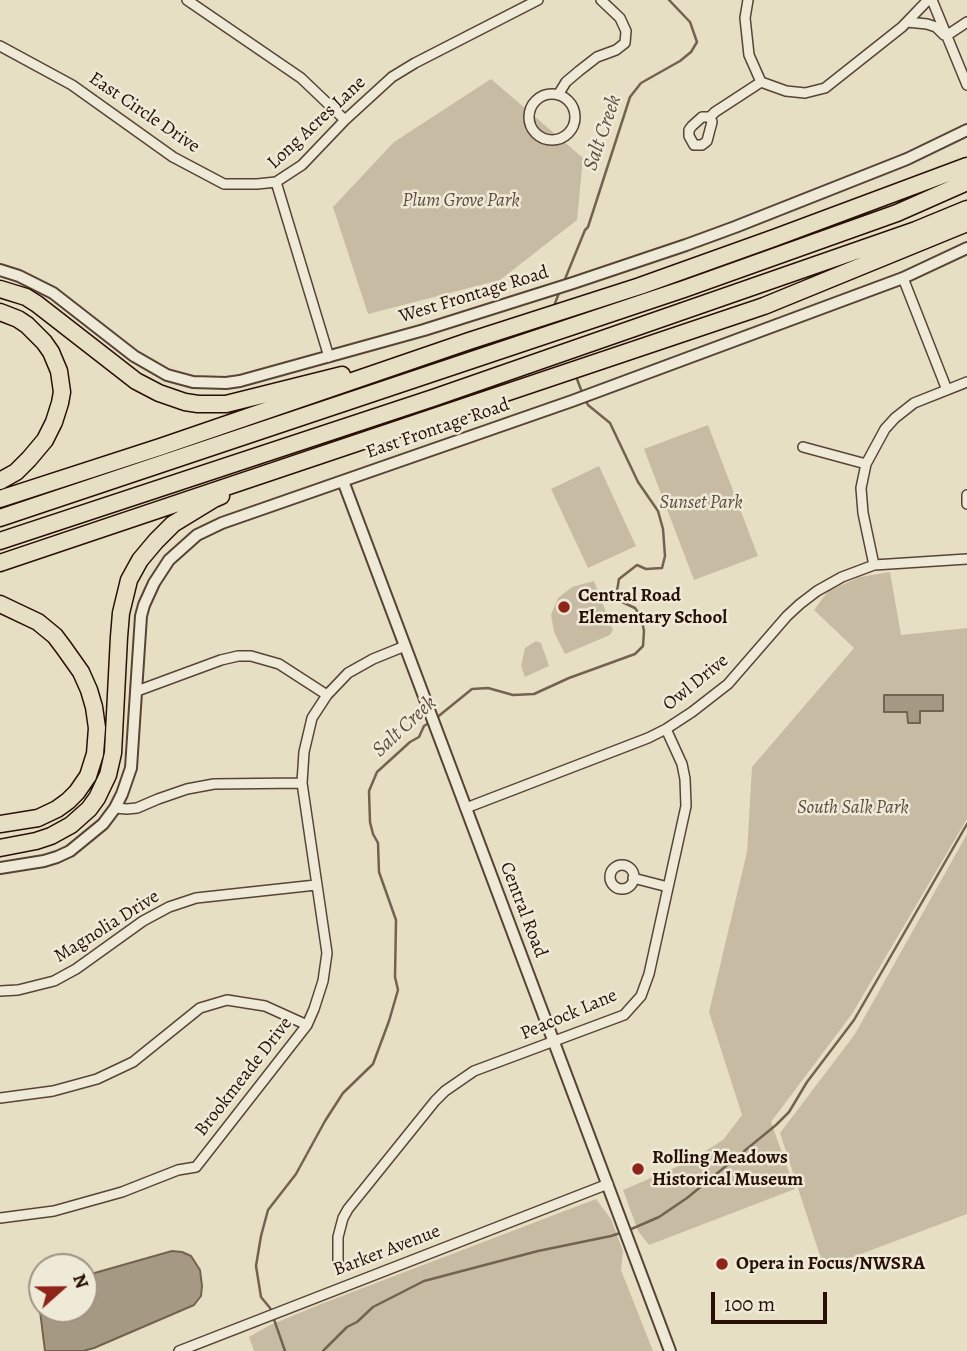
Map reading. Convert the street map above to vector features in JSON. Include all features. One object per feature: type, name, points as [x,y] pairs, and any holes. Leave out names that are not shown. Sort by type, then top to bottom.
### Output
[{"type":"highway","points":[[0,499],[639,286],[967,166]]},
{"type":"highway","points":[[0,517],[671,294],[897,213],[967,182]]},
{"type":"highway","points":[[0,541],[459,389],[916,230],[967,209]]},
{"type":"highway","points":[[0,563],[764,306],[967,223]]},
{"type":"highway","points":[[0,289],[26,297],[37,304],[136,381],[172,398],[198,404],[226,404],[246,400],[469,341]]},
{"type":"highway","points":[[0,312],[27,325],[51,352],[60,371],[62,392],[54,422],[45,440],[22,466],[0,481]]},
{"type":"highway","points":[[0,848],[43,839],[71,825],[89,809],[104,785],[113,753],[119,637],[125,593],[140,560],[173,524],[214,499],[323,454]]},
{"type":"highway","points":[[0,604],[47,628],[64,648],[89,690],[97,728],[92,765],[77,792],[57,809],[38,818],[0,824]]},
{"type":"street","points":[[187,0],[301,78],[345,120]]},
{"type":"street","name":"Long Acres Lane","points":[[329,357],[276,182],[302,165],[345,120],[392,77],[538,0]]},
{"type":"street","points":[[558,95],[566,82],[597,57],[616,50],[625,43],[626,31],[620,18],[601,0]]},
{"type":"street","points":[[748,0],[745,18],[749,55],[761,82],[786,91],[805,93],[825,88],[930,0],[967,85]]},
{"type":"street","points":[[907,22],[931,25],[946,36]]},
{"type":"street","points":[[946,36],[967,22]]},
{"type":"street","name":"East Circle Drive","points":[[0,46],[72,85],[173,157],[224,184],[276,182]]},
{"type":"street","points":[[710,117],[761,82]]},
{"type":"street","points":[[543,95],[558,95],[570,103],[573,124],[564,136],[557,139],[542,137],[531,127],[529,112],[532,105],[543,95]]},
{"type":"street","name":"West Frontage Road","points":[[0,270],[19,275],[53,293],[154,369],[192,382],[240,381],[424,330],[573,283],[748,222],[907,159],[967,130]]},
{"type":"street","name":"East Frontage Road","points":[[0,867],[44,861],[71,851],[103,824],[115,808],[131,768],[141,616],[154,583],[169,560],[188,542],[211,528],[572,401],[903,278],[967,248]]},
{"type":"street","points":[[903,278],[947,390]]},
{"type":"street","points":[[874,565],[863,513],[861,488],[866,464],[885,429],[895,418],[914,403],[967,382]]},
{"type":"street","points":[[803,447],[866,464]]},
{"type":"street","name":"Central Road","points":[[343,481],[670,1351]]},
{"type":"street","points":[[967,495],[967,504]]},
{"type":"street","name":"Owl Drive","points":[[466,808],[666,729],[728,684],[787,616],[817,590],[874,565],[967,559]]},
{"type":"street","name":"Brookmeade Drive","points":[[0,1218],[54,1211],[122,1192],[178,1170],[197,1167],[307,1025],[323,981],[327,953],[302,783],[304,752],[312,718],[327,695],[348,673],[405,646]]},
{"type":"street","points":[[137,691],[221,660],[251,656],[279,664],[327,695]]},
{"type":"street","name":"Peacock Lane","points":[[338,1262],[338,1237],[348,1209],[445,1091],[474,1071],[624,1014],[640,996],[649,974],[686,806],[682,764],[666,729]]},
{"type":"street","points":[[115,808],[137,808],[187,789],[214,784],[302,783]]},
{"type":"street","points":[[634,878],[668,887]]},
{"type":"street","name":"Magnolia Drive","points":[[0,991],[18,990],[54,981],[143,921],[196,898],[316,886]]},
{"type":"street","points":[[0,1098],[53,1091],[97,1079],[133,1062],[200,1008],[227,1000],[265,1006],[307,1025]]},
{"type":"street","name":"Barker Avenue","points":[[179,1351],[608,1184]]},
{"type":"green space","name":"Plum Grove Park","points":[[491,79],[583,158],[577,220],[500,280],[368,314],[333,207],[394,142]]},
{"type":"green space","name":"Sunset Park","points":[[708,425],[758,556],[694,580],[644,449]]},
{"type":"green space","points":[[599,466],[636,546],[588,568],[551,489]]},
{"type":"green space","name":"South Salk Park","points":[[890,572],[901,635],[967,628],[967,819],[852,1014],[771,1122],[795,1189],[649,1245],[638,1231],[623,1190],[688,1162],[723,1140],[742,1115],[709,1012],[747,852],[752,767],[854,648],[814,610],[828,591],[860,577]]},
{"type":"green space","points":[[594,581],[613,630],[610,635],[565,654],[554,632],[551,615],[558,598],[572,587]]},
{"type":"green space","points":[[536,641],[541,643],[549,666],[525,677],[521,666],[525,648]]},
{"type":"green space","points":[[967,834],[967,1214],[824,1268],[780,1133],[855,1034]]},
{"type":"green space","points":[[596,1199],[611,1219],[623,1251],[621,1270],[653,1351],[254,1351],[249,1337],[268,1326]]},
{"type":"shaded area","points":[[884,695],[943,695],[943,711],[920,711],[920,723],[908,723],[907,712],[884,712]]},
{"type":"shaded area","points":[[172,1251],[182,1252],[191,1256],[200,1270],[201,1296],[194,1305],[94,1348],[83,1351],[45,1351],[42,1323],[98,1323],[98,1272]]},
{"type":"waterway","name":"Salt Creek","points":[[563,284],[588,227],[630,97],[641,83],[691,52],[697,42],[690,22],[669,0]]},
{"type":"waterway","name":"Salt Creek","points":[[554,306],[559,293]]},
{"type":"waterway","name":"Salt Creek","points":[[577,379],[583,395]]},
{"type":"waterway","name":"Salt Creek","points":[[435,719],[472,689],[488,688],[513,695],[534,694],[635,654],[643,646],[641,617],[635,608],[620,601],[617,591],[619,579],[637,565],[646,569],[662,568],[665,556],[663,529],[658,511],[638,482],[610,423],[586,401]]},
{"type":"waterway","name":"Salt Creek","points":[[285,1351],[270,1308],[261,1297],[256,1266],[261,1236],[268,1210],[296,1174],[343,1093],[373,1064],[389,1021],[398,990],[395,977],[396,920],[379,872],[378,843],[370,822],[369,791],[377,772],[419,737],[424,726],[429,723]]},
{"type":"waterway","points":[[629,1230],[659,1217],[687,1198],[789,1112],[807,1082],[854,1020],[967,824]]},
{"type":"waterway","points":[[323,1351],[347,1327],[357,1322],[373,1307],[424,1281],[623,1232]]},
{"type":"place","name":"Central Road Elementary School","points":[[564,607]]},
{"type":"place","name":"Rolling Meadows Historical Museum","points":[[638,1169]]},
{"type":"place","name":"Opera in Focus/NWSRA","points":[[722,1264]]}]
